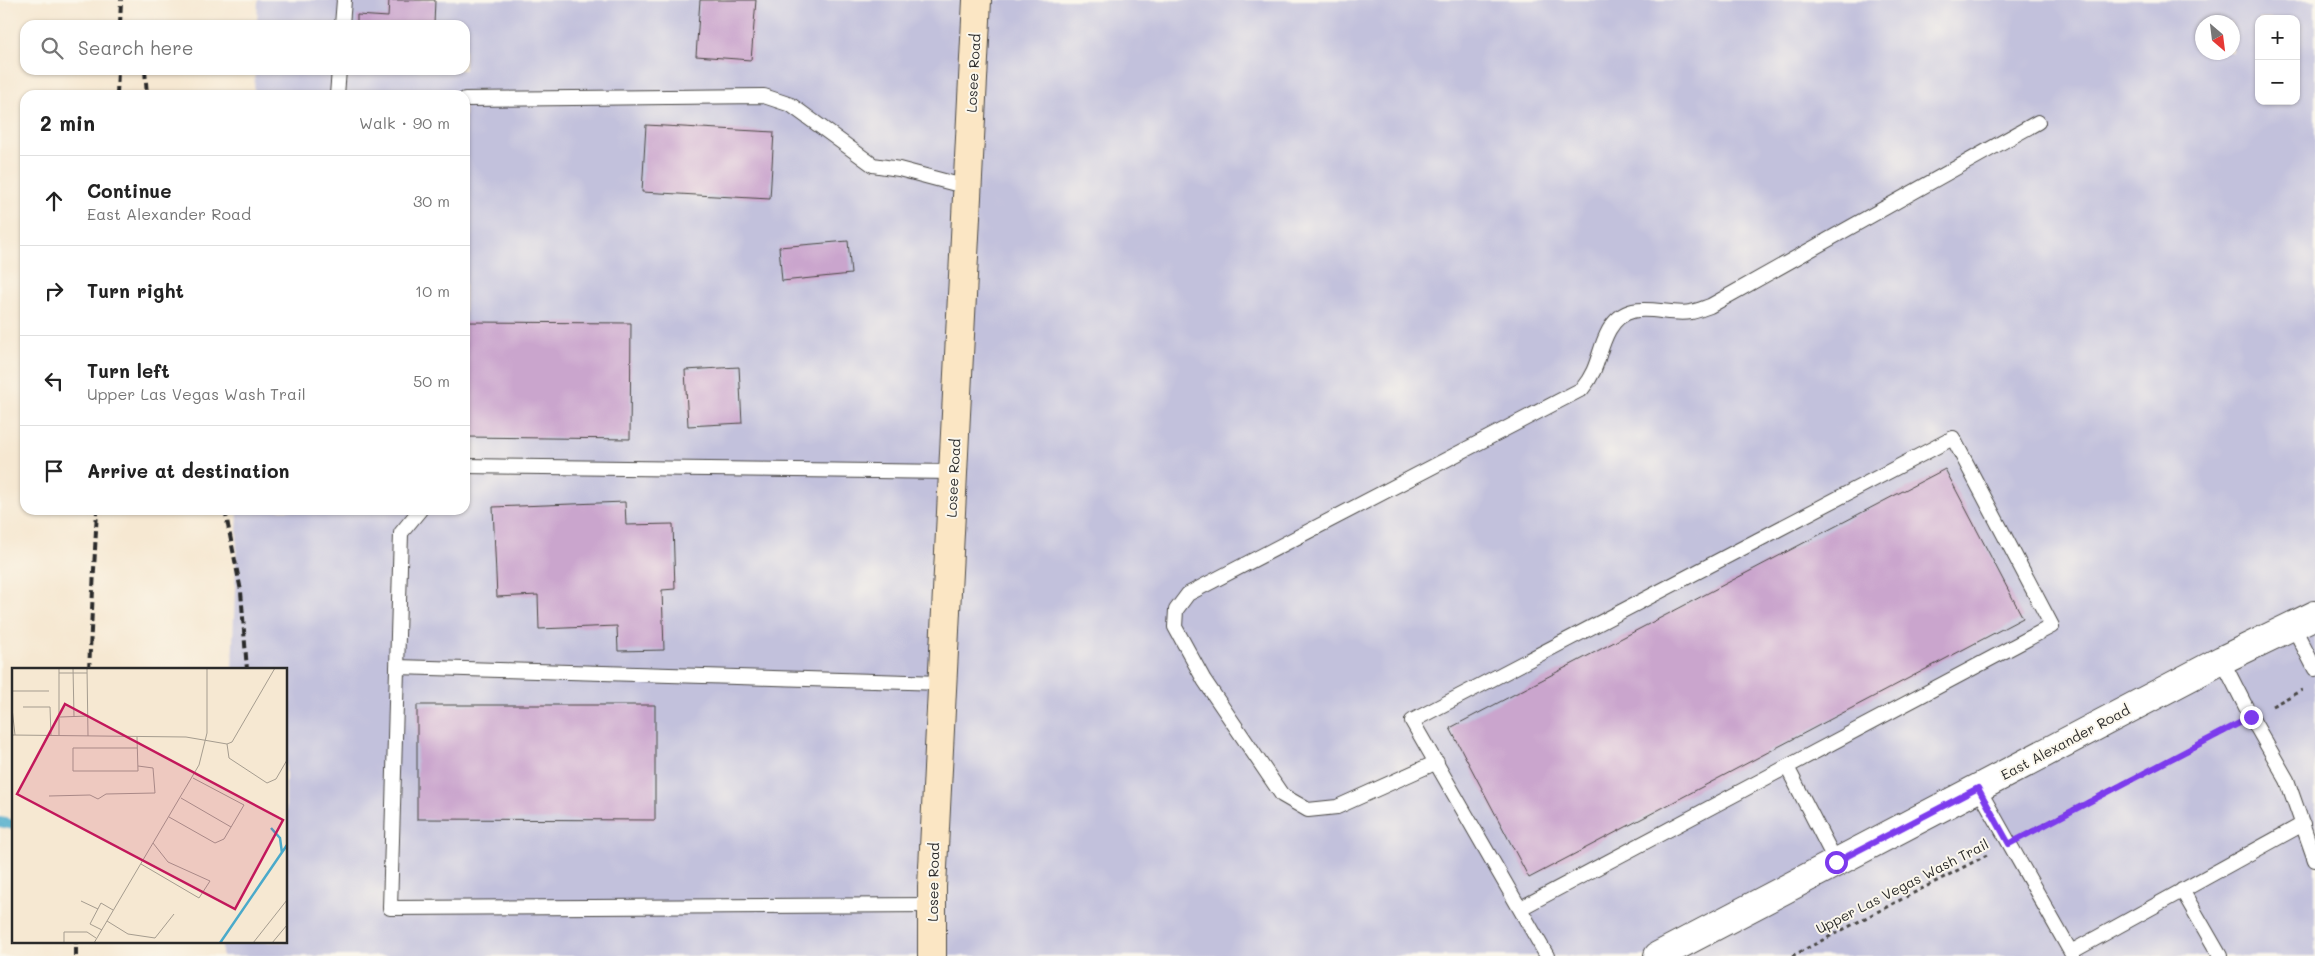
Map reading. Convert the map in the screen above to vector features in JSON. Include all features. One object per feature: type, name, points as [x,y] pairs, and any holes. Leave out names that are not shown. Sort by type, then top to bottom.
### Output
[{"type":"main road","name":"Losee Road","points":[[932,956],[932,905],[942,683],[977,0]]},
{"type":"street","name":"East Alexander Road","points":[[1658,956],[2222,660],[2304,620]]},
{"type":"lane","points":[[342,20],[344,0]]},
{"type":"lane","points":[[337,90],[339,75]]},
{"type":"lane","points":[[470,99],[764,96],[791,105],[873,165],[899,169],[968,187]]},
{"type":"lane","points":[[1437,762],[1337,807],[1308,810],[1282,794],[1204,680],[1175,627],[1176,610],[1188,594],[1582,389],[1593,375],[1610,329],[1624,314],[1643,308],[1690,312],[1710,306],[2038,122]]},
{"type":"lane","points":[[1521,908],[2052,626],[1954,438],[1412,721],[1547,956]]},
{"type":"lane","points":[[470,466],[953,472]]},
{"type":"lane","points":[[416,515],[401,533],[390,908],[932,905]]},
{"type":"lane","points":[[2304,620],[2315,669]]},
{"type":"lane","points":[[2222,660],[2251,717],[2287,780],[2315,860]]},
{"type":"lane","points":[[397,667],[942,683]]},
{"type":"lane","points":[[1787,767],[1836,862]]},
{"type":"lane","points":[[1978,788],[2072,954],[2182,890],[2303,824]]},
{"type":"lane","points":[[2182,890],[2220,956]]},
{"type":"path","name":"Upper Las Vegas Wash Trail","points":[[1792,956],[2307,687]]},
{"type":"shaded area","points":[[258,0],[2315,0],[2315,956],[222,956],[222,944],[288,944],[288,668],[232,668],[238,515],[470,515],[470,90],[254,90],[255,75],[470,75],[470,20],[257,20]]},
{"type":"building","points":[[389,0],[435,0],[434,20],[357,20],[357,15],[388,17]]},
{"type":"building","points":[[700,0],[756,0],[751,60],[696,56]]},
{"type":"building","points":[[646,125],[774,132],[770,199],[642,192]]},
{"type":"building","points":[[848,241],[851,274],[782,281],[779,247]]},
{"type":"building","points":[[470,322],[631,323],[630,439],[470,437]]},
{"type":"building","points":[[739,367],[742,423],[688,426],[685,370]]},
{"type":"building","points":[[1945,469],[2023,618],[1529,878],[1450,728]]},
{"type":"building","points":[[625,502],[626,525],[673,524],[675,589],[662,590],[664,650],[618,651],[617,626],[539,629],[538,595],[497,597],[493,507]]},
{"type":"building","points":[[417,705],[655,705],[655,820],[417,819]]},
{"type":"waterway","points":[[0,822],[12,825]]},
{"type":"railway","points":[[120,20],[121,0]]},
{"type":"railway","points":[[117,90],[118,75]]},
{"type":"railway","points":[[145,75],[147,90]]},
{"type":"railway","points":[[89,668],[97,515]]},
{"type":"railway","points":[[226,515],[241,591],[247,668]]},
{"type":"railway","points":[[76,944],[76,956]]},
{"type":"route","points":[[1836,862],[1978,788],[2009,844],[2251,717]]}]
